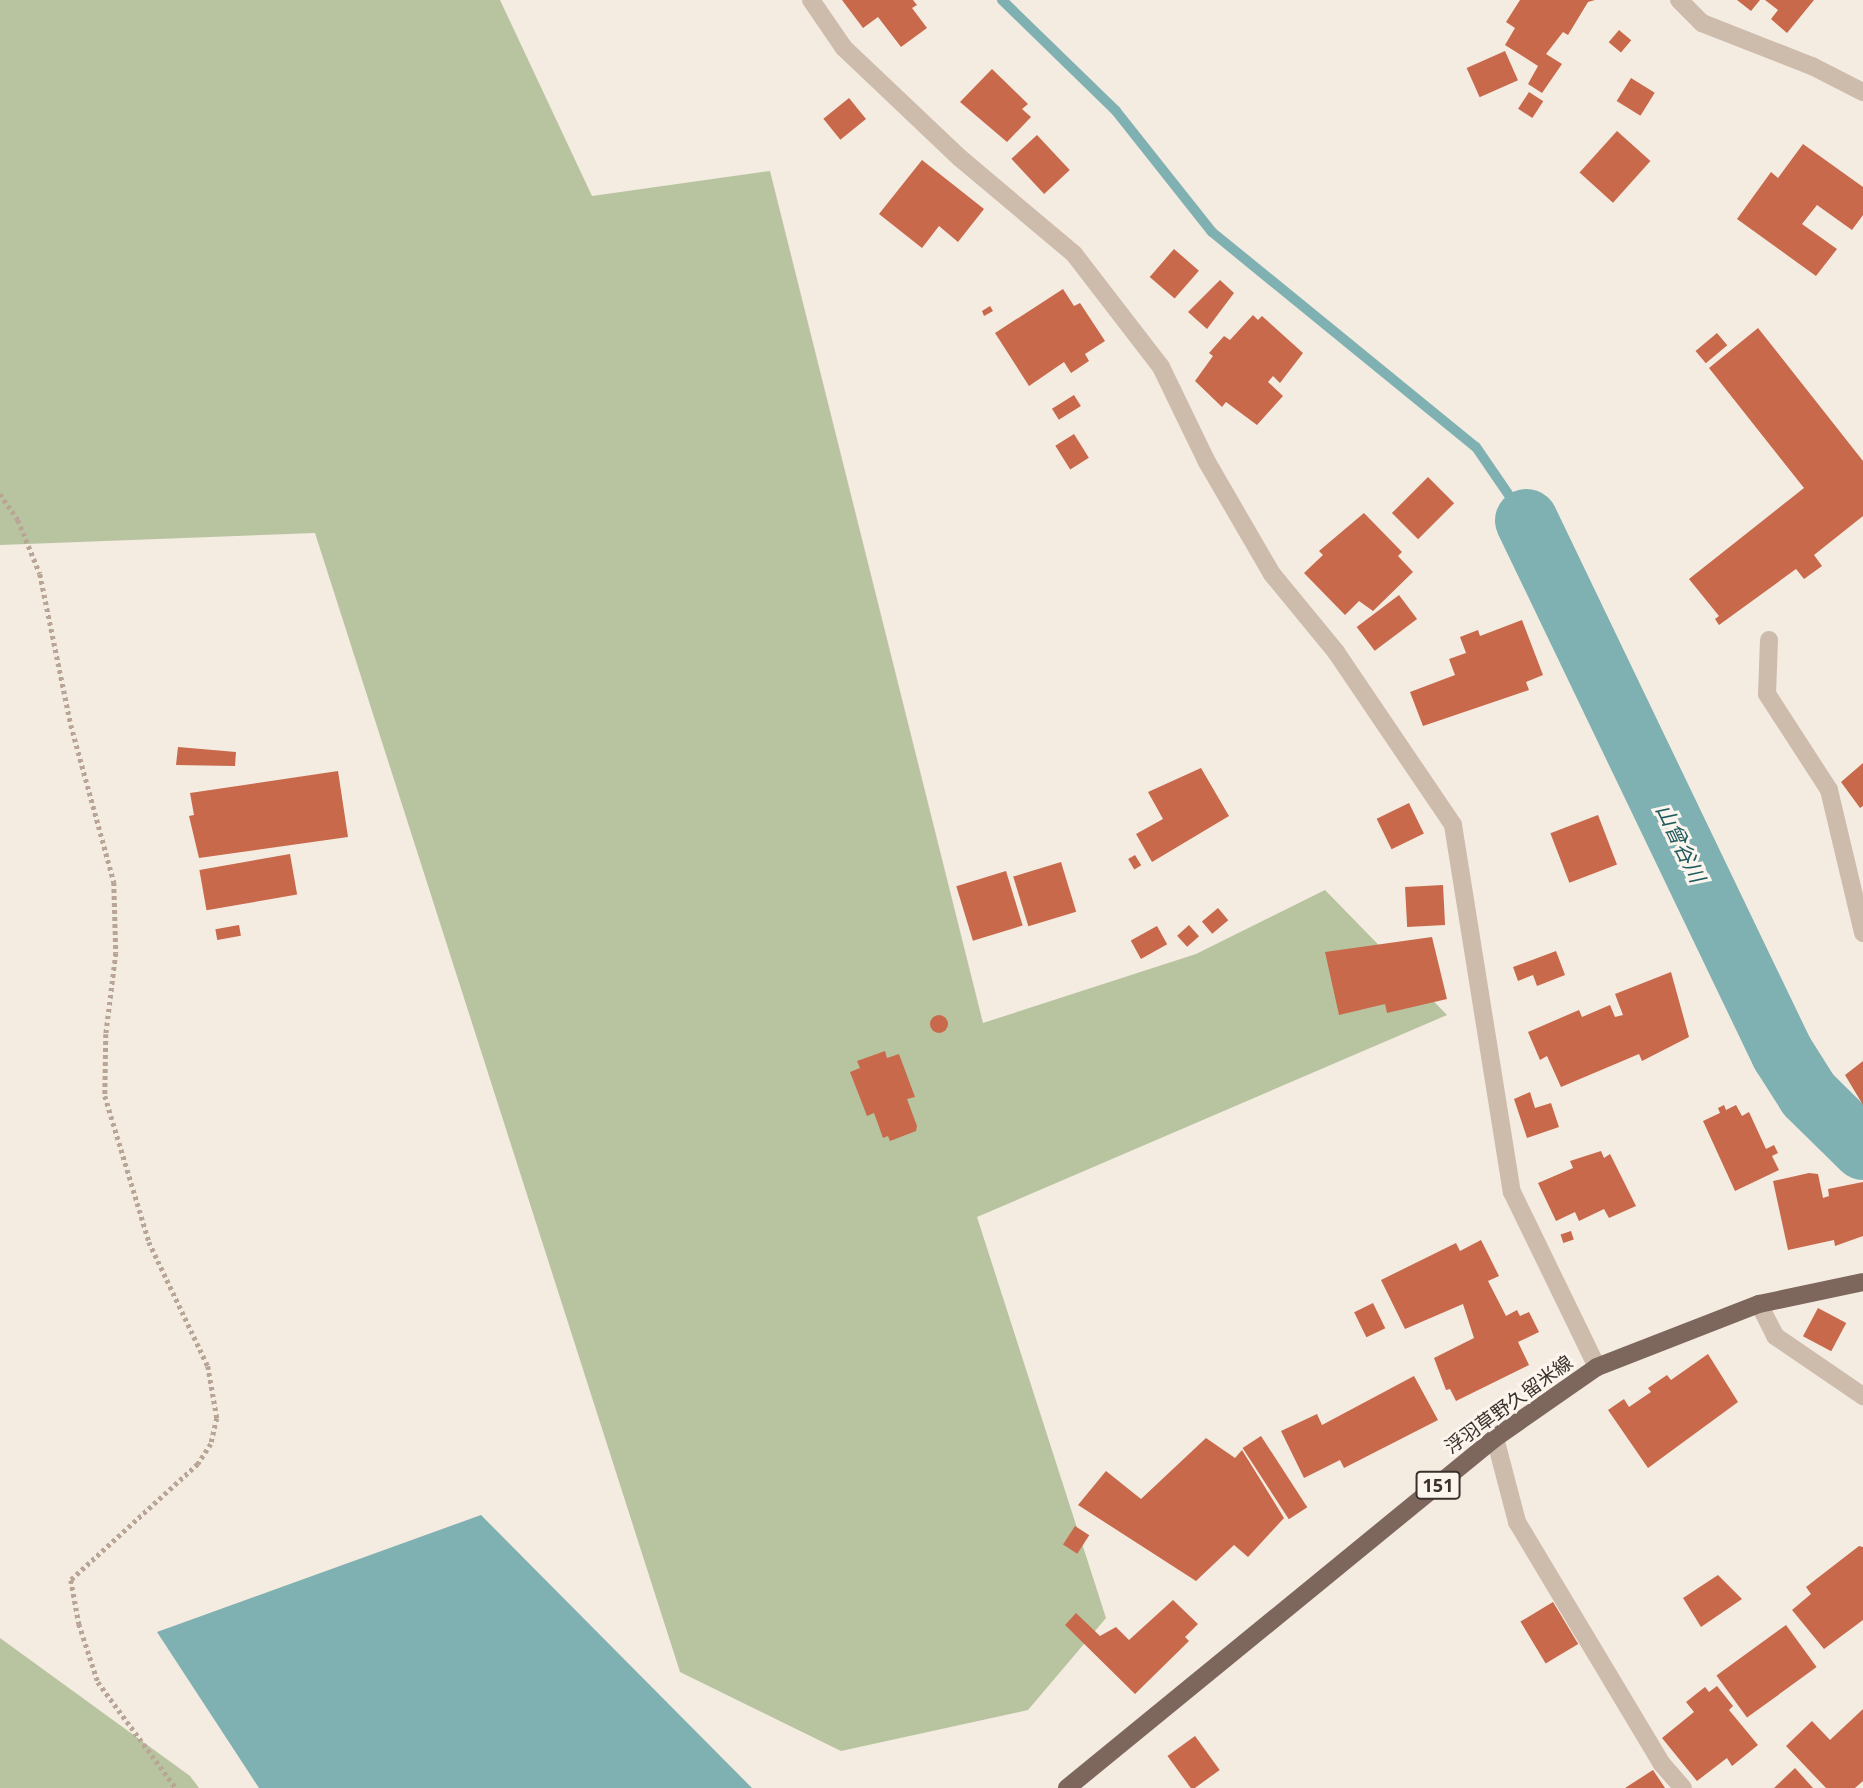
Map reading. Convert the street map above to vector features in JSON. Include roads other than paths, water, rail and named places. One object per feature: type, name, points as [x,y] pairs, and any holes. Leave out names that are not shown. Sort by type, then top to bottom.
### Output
[{"type":"main road","name":"浮羽草野久留米線","points":[[1067,1788],[1495,1438],[1597,1367],[1759,1304],[1863,1282]]},
{"type":"street","points":[[811,0],[844,48],[961,158],[1074,254],[1161,367],[1207,462],[1272,574],[1336,652],[1453,825],[1512,1192],[1597,1367]]},
{"type":"street","points":[[1679,0],[1702,23],[1812,66],[1863,92]]},
{"type":"street","points":[[1769,640],[1766,694],[1829,790],[1863,933]]},
{"type":"street","points":[[1759,1304],[1775,1336],[1863,1396]]},
{"type":"street","points":[[1495,1438],[1517,1522],[1662,1764],[1683,1788]]},
{"type":"water","points":[[481,1515],[752,1788],[259,1788],[157,1632]]},
{"type":"waterway","points":[[1002,0],[1116,111],[1212,232],[1476,447],[1526,520]]},
{"type":"waterway","name":"山曾谷川","points":[[1526,520],[1782,1053],[1808,1094],[1863,1148]]}]
